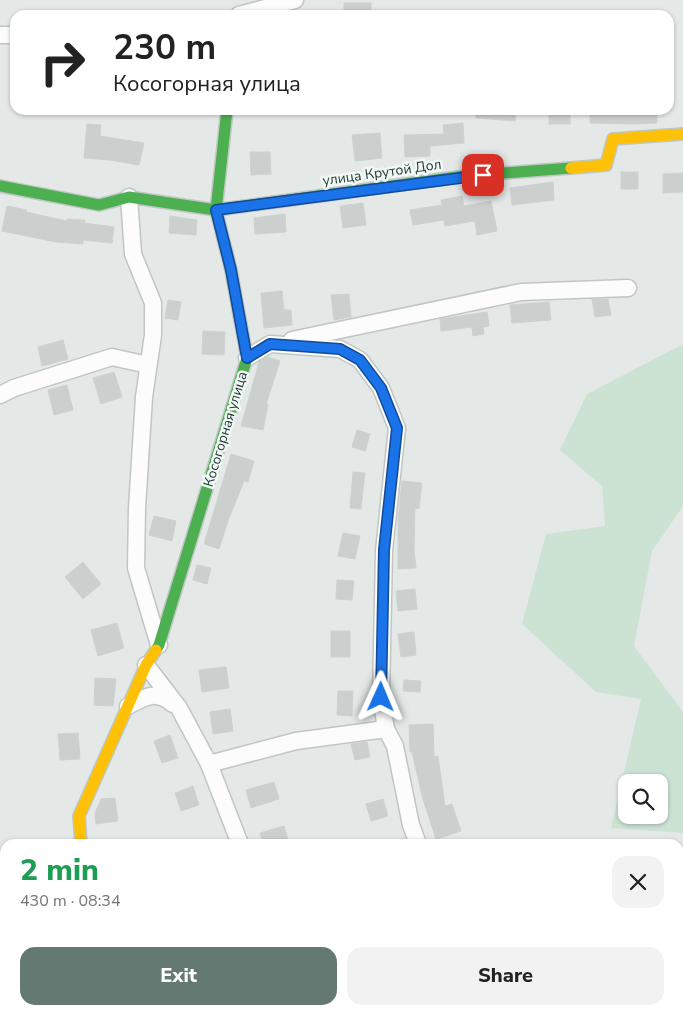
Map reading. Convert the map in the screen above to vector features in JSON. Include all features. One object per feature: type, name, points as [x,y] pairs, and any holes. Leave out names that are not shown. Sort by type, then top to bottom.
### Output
[{"type":"street","points":[[258,10],[296,0]]},
{"type":"street","points":[[216,210],[226,115]]},
{"type":"street","name":"улица Крутой Дол","points":[[0,186],[98,204],[129,197],[216,210],[465,176],[606,165],[613,139],[683,134]]},
{"type":"street","points":[[129,197],[132,254],[153,303],[153,335],[144,397],[137,508],[136,568],[159,645]]},
{"type":"street","name":"Косогорная улица","points":[[81,839],[79,816],[146,665],[159,645],[247,358],[231,270],[216,210]]},
{"type":"street","points":[[247,358],[270,344],[521,292],[628,288]]},
{"type":"street","points":[[270,344],[340,349],[360,360],[381,388],[397,428],[384,550],[381,697],[386,729],[395,746],[411,826],[416,839]]},
{"type":"street","points":[[0,395],[14,388],[112,357],[148,365]]},
{"type":"street","points":[[146,665],[179,708],[209,764],[238,839]]},
{"type":"street","points":[[128,706],[145,697],[156,695],[166,698],[179,708]]},
{"type":"street","points":[[209,764],[296,741],[386,729]]},
{"type":"green space","points":[[683,344],[683,506],[652,551],[634,646],[683,712],[683,833],[611,828],[618,798],[618,824],[668,824],[668,774],[624,774],[641,699],[596,692],[522,624],[546,534],[605,526],[602,486],[560,450],[587,394]]},
{"type":"building","points":[[344,3],[371,3],[371,10],[344,10]]},
{"type":"building","points":[[476,115],[516,115],[515,121],[476,118]]},
{"type":"building","points":[[549,115],[570,115],[570,124],[549,124]]},
{"type":"building","points":[[590,115],[657,115],[657,123],[590,123]]},
{"type":"building","points":[[463,123],[464,143],[430,146],[430,156],[405,157],[404,135],[444,134],[443,125]]},
{"type":"building","points":[[87,124],[101,125],[100,136],[144,143],[139,165],[84,158]]},
{"type":"building","points":[[380,133],[382,158],[355,161],[352,135]]},
{"type":"building","points":[[250,152],[270,152],[271,174],[251,175]]},
{"type":"building","points":[[621,172],[638,172],[638,189],[621,189]]},
{"type":"building","points":[[683,173],[683,192],[663,193],[663,174]]},
{"type":"building","points":[[553,182],[554,200],[512,205],[510,188]]},
{"type":"building","points":[[462,196],[464,206],[491,201],[497,231],[477,235],[475,221],[445,226],[444,220],[413,225],[410,210],[442,205],[441,200]]},
{"type":"building","points":[[363,203],[366,225],[343,228],[340,206]]},
{"type":"building","points":[[7,206],[67,221],[67,219],[85,220],[84,223],[114,227],[112,243],[83,240],[83,244],[56,242],[2,231]]},
{"type":"building","points":[[285,214],[286,232],[255,234],[254,218]]},
{"type":"building","points":[[170,216],[197,220],[196,235],[169,233]]},
{"type":"building","points":[[282,291],[284,310],[291,310],[292,325],[264,328],[261,293]]},
{"type":"building","points":[[349,294],[351,317],[334,320],[331,295]]},
{"type":"building","points":[[592,299],[608,299],[611,315],[595,317]]},
{"type":"building","points":[[168,300],[181,302],[178,320],[165,318]]},
{"type":"building","points":[[549,302],[551,320],[512,323],[510,305]]},
{"type":"building","points":[[487,312],[489,326],[483,327],[484,334],[473,336],[472,327],[441,331],[440,319]]},
{"type":"building","points":[[203,331],[225,332],[224,355],[202,354]]},
{"type":"building","points":[[63,340],[68,359],[42,366],[38,347]]},
{"type":"building","points":[[268,357],[280,361],[266,404],[268,404],[263,430],[241,426],[259,362]]},
{"type":"building","points":[[114,372],[122,397],[101,404],[93,378]]},
{"type":"building","points":[[67,385],[73,410],[54,415],[48,390]]},
{"type":"building","points":[[357,430],[370,434],[365,451],[352,447]]},
{"type":"building","points":[[231,454],[254,461],[248,482],[244,481],[219,549],[204,544]]},
{"type":"building","points":[[353,472],[365,473],[361,509],[350,508]]},
{"type":"building","points":[[402,481],[422,483],[419,509],[415,508],[414,550],[416,568],[398,569],[398,520]]},
{"type":"building","points":[[154,516],[176,521],[172,541],[149,535]]},
{"type":"building","points":[[343,533],[360,536],[355,559],[338,556]]},
{"type":"building","points":[[83,562],[101,584],[83,599],[65,577]]},
{"type":"building","points":[[197,565],[211,568],[207,584],[193,580]]},
{"type":"building","points":[[337,580],[354,581],[352,600],[336,599]]},
{"type":"building","points":[[415,589],[417,609],[398,611],[396,591]]},
{"type":"building","points":[[117,623],[124,648],[98,656],[91,630]]},
{"type":"building","points":[[331,631],[350,631],[350,657],[331,657]]},
{"type":"building","points":[[414,632],[416,655],[401,657],[398,634]]},
{"type":"building","points":[[226,667],[229,688],[202,692],[199,670]]},
{"type":"building","points":[[95,678],[116,679],[113,706],[94,705]]},
{"type":"building","points":[[404,680],[421,681],[420,692],[403,691]]},
{"type":"building","points":[[338,691],[353,691],[352,716],[337,715]]},
{"type":"building","points":[[230,709],[233,731],[213,734],[210,712]]},
{"type":"building","points":[[433,724],[434,757],[438,756],[445,806],[452,804],[461,831],[436,839],[422,796],[412,752],[410,752],[409,725]]},
{"type":"building","points":[[78,733],[80,759],[60,760],[58,734]]},
{"type":"building","points":[[170,735],[178,758],[162,763],[154,741]]},
{"type":"building","points":[[367,742],[370,757],[355,760],[351,744]]},
{"type":"building","points":[[274,782],[279,799],[251,808],[246,790]]},
{"type":"building","points":[[193,786],[199,805],[181,811],[175,793]]},
{"type":"building","points":[[115,798],[118,821],[96,824],[95,813],[101,799]]},
{"type":"building","points":[[383,799],[388,816],[371,821],[366,804]]},
{"type":"building","points":[[284,826],[288,839],[262,839],[260,833]]},
{"type":"traffic: fast","points":[[156,650],[247,358],[231,270],[216,210],[226,115]]},
{"type":"traffic: fast","points":[[0,186],[99,205],[129,197],[216,210],[465,176],[571,168]]},
{"type":"traffic: slow","points":[[571,168],[606,165],[613,139],[683,134]]},
{"type":"traffic: slow","points":[[81,839],[79,816],[146,665],[156,650]]},
{"type":"route","points":[[381,697],[384,550],[397,428],[381,388],[360,360],[340,349],[270,344],[247,358],[231,270],[216,210],[483,175]]}]
